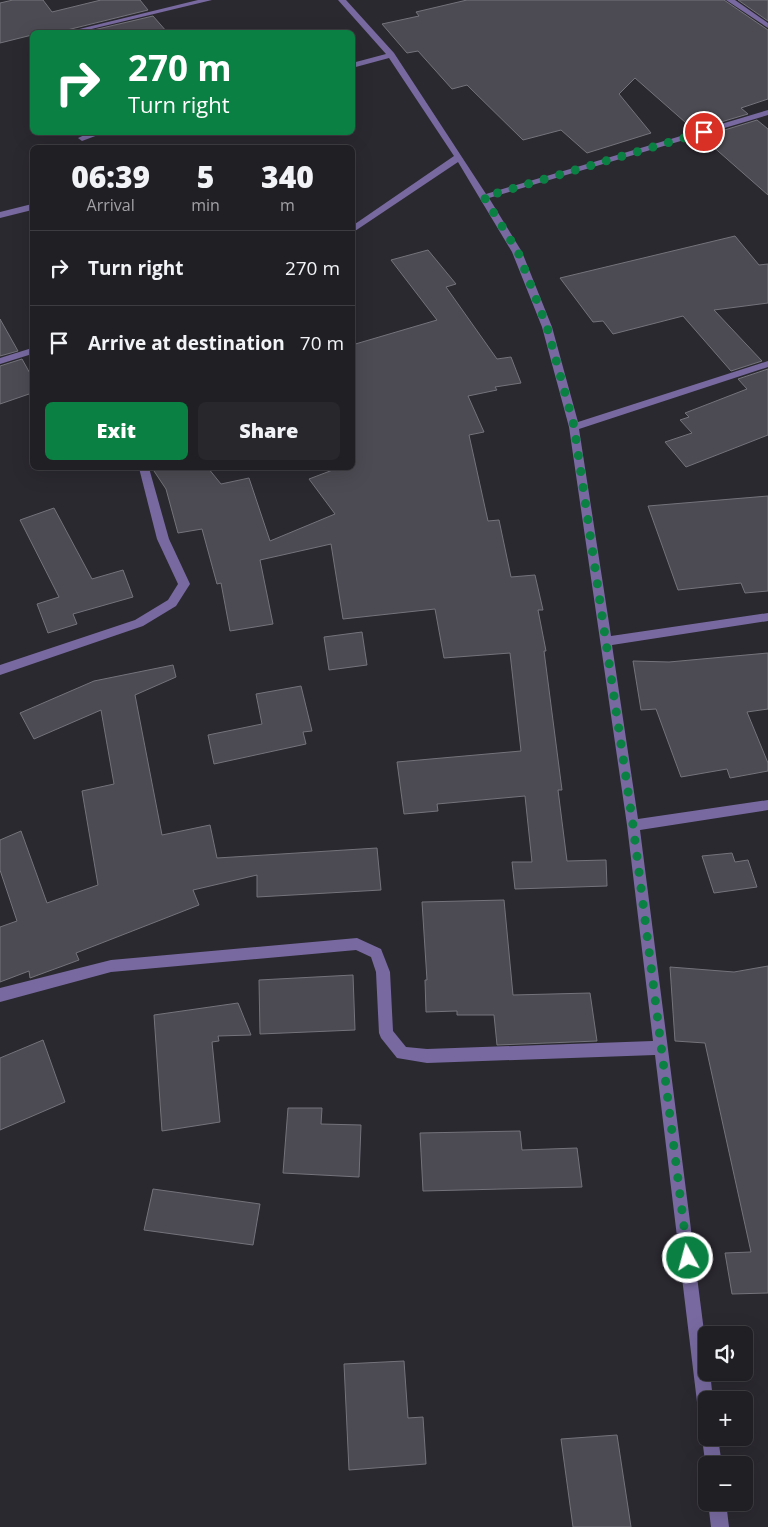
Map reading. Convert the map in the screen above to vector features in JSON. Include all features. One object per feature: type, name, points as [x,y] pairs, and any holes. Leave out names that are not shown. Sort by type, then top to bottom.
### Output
[{"type":"street","points":[[80,30],[208,0]]},
{"type":"street","points":[[342,0],[391,55],[459,157],[518,252],[544,319],[574,426],[633,825],[704,1391]]},
{"type":"street","points":[[730,0],[766,22]]},
{"type":"street","points":[[355,65],[391,55]]},
{"type":"street","points":[[484,197],[768,112]]},
{"type":"street","points":[[82,138],[92,135]]},
{"type":"street","points":[[355,228],[459,157]]},
{"type":"street","points":[[0,215],[30,208]]},
{"type":"street","points":[[0,361],[30,352]]},
{"type":"street","points":[[574,426],[768,364]]},
{"type":"street","points":[[0,670],[139,623],[172,603],[184,584],[163,539],[145,470]]},
{"type":"street","points":[[606,641],[768,617]]},
{"type":"street","points":[[633,825],[768,805]]},
{"type":"street","points":[[0,995],[111,966],[357,944],[376,954],[383,972],[386,1033],[402,1053],[428,1056],[662,1048]]},
{"type":"street","points":[[719,1511],[720,1527]]},
{"type":"building","points":[[13,0],[43,0],[52,12],[101,0],[140,0],[148,10],[67,30],[30,30],[30,36],[0,43],[0,3]]},
{"type":"building","points":[[467,0],[724,0],[768,30],[768,99],[741,108],[748,114],[694,130],[635,78],[619,94],[651,133],[587,153],[561,130],[523,140],[467,85],[452,89],[418,51],[407,53],[382,24],[419,16],[416,12]]},
{"type":"building","points":[[738,0],[768,0],[768,21]]},
{"type":"building","points":[[153,16],[165,30],[94,30]]},
{"type":"building","points":[[757,120],[768,129],[768,195],[702,137]]},
{"type":"building","points":[[735,236],[759,265],[768,264],[768,303],[714,310],[762,361],[731,371],[683,316],[613,334],[603,321],[593,322],[560,278]]},
{"type":"building","points":[[428,250],[456,284],[446,287],[497,359],[511,357],[521,383],[495,387],[497,390],[468,396],[484,432],[469,435],[488,521],[499,520],[511,577],[535,575],[543,610],[538,610],[546,651],[544,651],[562,790],[558,790],[567,861],[606,860],[607,886],[515,889],[512,862],[532,862],[525,796],[437,804],[438,811],[404,814],[397,762],[521,751],[510,653],[444,658],[435,609],[343,619],[331,544],[260,560],[273,624],[230,631],[221,583],[217,584],[202,529],[178,533],[166,489],[153,470],[210,470],[221,484],[249,478],[270,541],[335,514],[309,479],[333,470],[355,470],[355,344],[437,320],[391,260]]},
{"type":"building","points":[[0,319],[18,351],[0,356]]},
{"type":"building","points":[[22,359],[30,373],[30,394],[0,404],[0,366]]},
{"type":"building","points":[[768,369],[768,435],[686,467],[665,442],[692,433],[680,420],[689,417],[685,413],[747,389],[738,379]]},
{"type":"building","points":[[768,496],[768,591],[745,593],[741,583],[678,590],[648,506]]},
{"type":"building","points":[[54,508],[92,579],[123,570],[133,597],[73,614],[77,624],[48,633],[37,604],[59,597],[20,520]]},
{"type":"building","points":[[362,632],[367,665],[329,670],[324,637]]},
{"type":"building","points":[[768,653],[768,709],[747,712],[768,763],[768,771],[730,778],[727,769],[681,777],[656,709],[641,710],[633,661],[669,662]]},
{"type":"building","points":[[173,665],[176,677],[135,695],[162,835],[210,825],[217,858],[377,848],[381,890],[257,897],[257,875],[193,890],[199,905],[76,953],[79,960],[30,978],[29,971],[0,982],[0,927],[17,921],[0,870],[0,840],[21,831],[47,903],[98,885],[82,791],[114,784],[101,710],[34,739],[20,713],[94,681]]},
{"type":"building","points":[[301,686],[312,731],[303,732],[306,744],[214,764],[208,735],[262,724],[256,694]]},
{"type":"building","points":[[732,853],[735,862],[748,860],[757,887],[714,893],[702,856]]},
{"type":"building","points":[[504,900],[513,995],[590,993],[597,1041],[497,1045],[494,1015],[457,1015],[457,1011],[426,1012],[425,980],[427,980],[422,902]]},
{"type":"building","points":[[768,966],[768,1293],[732,1294],[725,1253],[751,1252],[705,1043],[675,1041],[670,967],[734,972]]},
{"type":"building","points":[[353,975],[355,1030],[260,1034],[259,980]]},
{"type":"building","points":[[238,1003],[251,1035],[218,1036],[219,1041],[212,1042],[220,1122],[162,1131],[154,1015]]},
{"type":"building","points":[[43,1040],[65,1102],[0,1130],[0,1058]]},
{"type":"building","points":[[288,1108],[322,1108],[321,1124],[361,1125],[359,1177],[283,1173]]},
{"type":"building","points":[[520,1131],[522,1150],[577,1148],[582,1187],[423,1191],[420,1133]]},
{"type":"building","points":[[153,1189],[260,1204],[253,1245],[144,1230]]},
{"type":"building","points":[[404,1361],[408,1418],[423,1417],[426,1464],[349,1470],[344,1364]]},
{"type":"building","points":[[617,1435],[631,1527],[573,1527],[561,1439]]},
{"type":"route","points":[[688,1258],[633,825],[574,426],[547,327],[518,252],[484,197],[704,132]]}]
